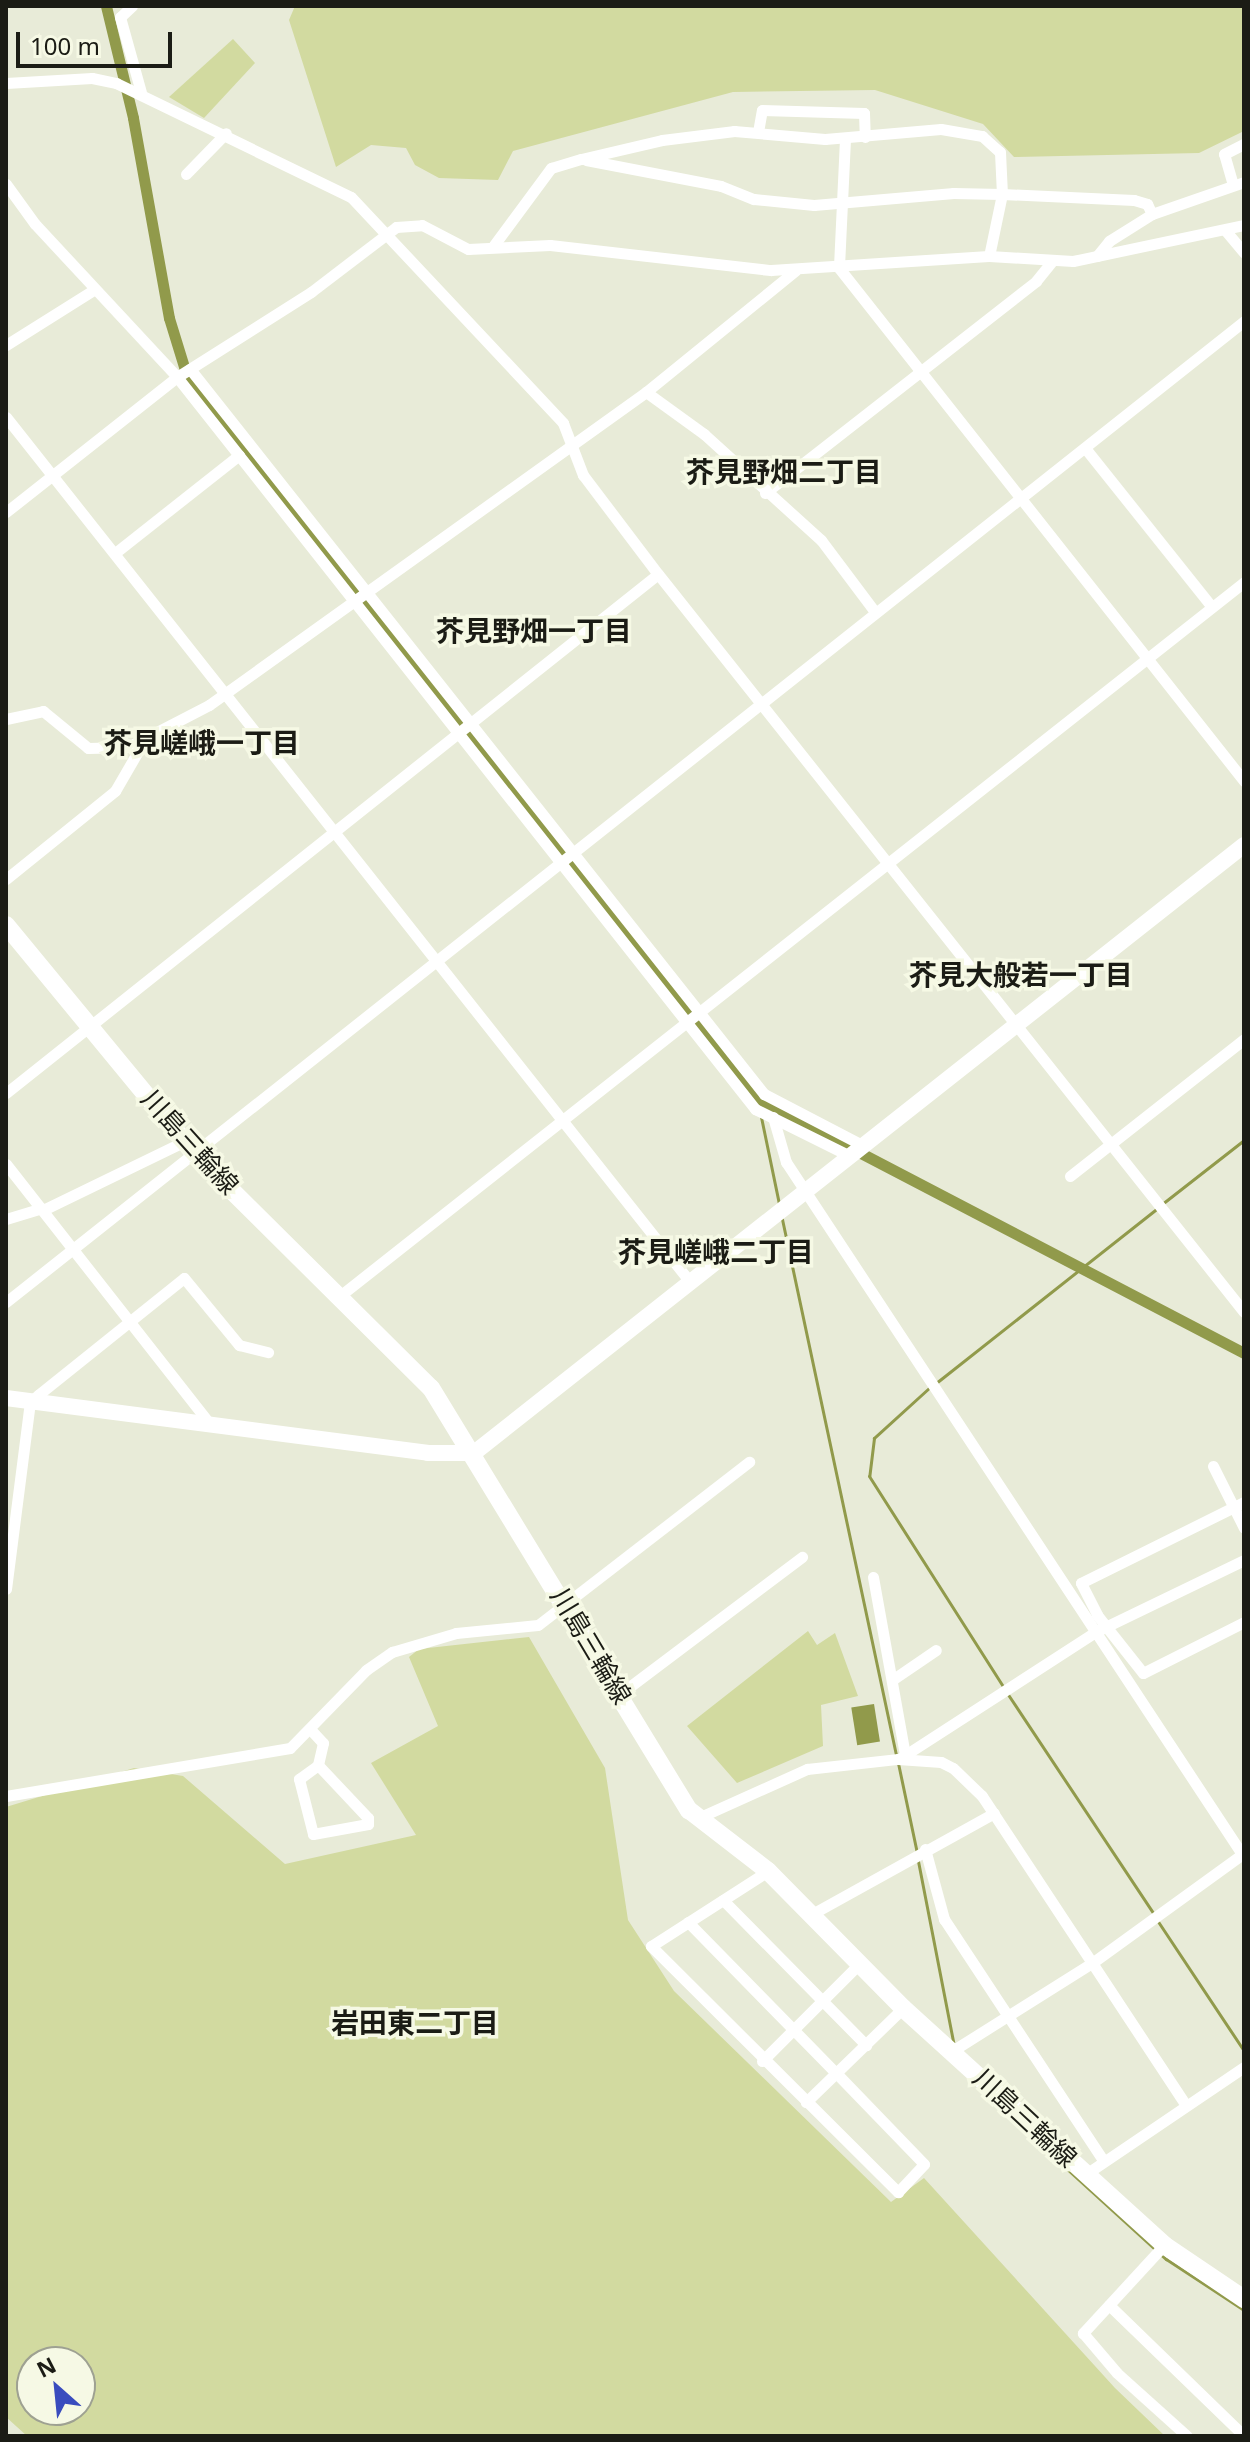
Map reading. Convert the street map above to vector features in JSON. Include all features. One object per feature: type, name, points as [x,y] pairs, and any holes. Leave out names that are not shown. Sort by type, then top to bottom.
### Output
[{"type":"main road","name":"川島三輪線","points":[[6,925],[190,1147],[431,1388],[567,1606],[671,1784],[698,1818],[768,1871],[903,2008],[1164,2245],[1244,2299]]},
{"type":"street","points":[[132,6],[120,17],[141,92]]},
{"type":"street","points":[[6,83],[92,78],[141,92],[351,197],[563,423],[583,475],[658,574],[1244,1312]]},
{"type":"street","points":[[758,132],[762,110],[864,113],[865,137]]},
{"type":"street","points":[[494,245],[551,168],[581,159],[662,140],[758,132],[845,139],[941,129],[982,136],[1000,152],[1002,194],[989,256]]},
{"type":"street","points":[[186,174],[226,133]]},
{"type":"street","points":[[845,139],[839,268],[1244,781]]},
{"type":"street","points":[[1097,256],[1109,241],[1152,214],[1238,184],[1224,154],[1244,144]]},
{"type":"street","points":[[581,159],[721,186],[754,199],[842,205],[953,193],[1002,194],[1134,200],[1147,204],[1152,214]]},
{"type":"street","points":[[6,184],[95,289],[177,377],[755,1109],[857,1151]]},
{"type":"street","points":[[6,512],[177,377],[311,292],[386,235],[410,224],[468,249],[494,245],[564,246],[796,269],[989,256],[1053,260],[1097,256],[1244,225]]},
{"type":"street","points":[[1225,230],[1244,253]]},
{"type":"street","points":[[765,493],[1036,281],[1053,260]]},
{"type":"street","points":[[6,719],[43,711],[88,748],[128,747],[227,694],[365,589],[646,392],[796,269]]},
{"type":"street","points":[[6,345],[95,289]]},
{"type":"street","points":[[6,1302],[190,1147],[436,962],[1244,321]]},
{"type":"street","points":[[190,369],[764,1094],[857,1151]]},
{"type":"street","points":[[646,392],[704,434],[765,493],[821,540],[875,612]]},
{"type":"street","points":[[6,417],[691,1283]]},
{"type":"street","points":[[1085,448],[1212,607]]},
{"type":"street","points":[[115,553],[239,455]]},
{"type":"street","points":[[254,475],[267,464]]},
{"type":"street","points":[[6,1093],[459,736],[658,574]]},
{"type":"street","points":[[341,1295],[701,1014],[1244,582]]},
{"type":"street","points":[[6,879],[115,791],[144,741]]},
{"type":"street","points":[[6,1398],[428,1453],[474,1453],[1244,845]]},
{"type":"street","points":[[1070,1176],[1244,1039]]},
{"type":"street","points":[[773,1117],[786,1162],[1243,1854],[1092,1963],[952,2051]]},
{"type":"street","points":[[6,1219],[42,1209],[190,1147]]},
{"type":"street","points":[[6,1164],[209,1423]]},
{"type":"street","points":[[6,1589],[30,1402],[184,1278],[239,1345],[268,1352]]},
{"type":"street","points":[[6,1796],[277,1753],[310,1729],[366,1670],[403,1647],[456,1633],[538,1625],[567,1606],[749,1462]]},
{"type":"street","points":[[1213,1466],[1239,1505],[1244,1528]]},
{"type":"street","points":[[1239,1505],[1081,1583],[1143,1673],[1244,1622]]},
{"type":"street","points":[[620,1694],[802,1557]]},
{"type":"street","points":[[902,1757],[1095,1632],[1244,1560]]},
{"type":"street","points":[[873,1577],[902,1757]]},
{"type":"street","points":[[892,1680],[936,1650]]},
{"type":"street","points":[[310,1729],[323,1743],[318,1765],[299,1779],[313,1834],[368,1824],[368,1818],[318,1765]]},
{"type":"street","points":[[698,1818],[807,1769],[902,1757],[941,1762],[953,1768],[994,1813],[1186,2105]]},
{"type":"street","points":[[812,1914],[994,1813]]},
{"type":"street","points":[[925,1849],[935,1901],[1103,2160]]},
{"type":"street","points":[[688,1922],[924,2164],[898,2192],[762,2061],[651,1946],[688,1922],[768,1871]]},
{"type":"street","points":[[723,1900],[866,2045]]},
{"type":"street","points":[[762,2061],[859,1964]]},
{"type":"street","points":[[806,2102],[903,2008]]},
{"type":"street","points":[[1086,2174],[1244,2068]]},
{"type":"street","points":[[1164,2245],[1083,2333],[1117,2373],[1187,2436]]},
{"type":"street","points":[[1109,2305],[1244,2436]]},
{"type":"shaded area","points":[[295,6],[1244,6],[1244,131],[1199,153],[1014,157],[983,124],[875,90],[733,92],[513,151],[498,180],[439,178],[415,165],[406,148],[371,145],[336,167],[289,20]]},
{"type":"shaded area","points":[[233,39],[255,63],[204,118],[169,97]]},
{"type":"shaded area","points":[[808,1631],[817,1645],[835,1633],[858,1696],[821,1705],[823,1746],[737,1783],[687,1726]]},
{"type":"shaded area","points":[[529,1637],[605,1768],[628,1920],[674,1991],[891,2202],[924,2178],[1115,2388],[1165,2436],[27,2436],[6,2417],[6,1807],[134,1768],[183,1776],[285,1864],[416,1835],[371,1763],[438,1726],[409,1657],[419,1649]]},
{"type":"shaded area","points":[[874,1704],[880,1742],[857,1745],[851,1708]]},
{"type":"waterway","points":[[106,6],[133,118],[169,318],[189,383],[761,1101],[1244,1353]]},
{"type":"waterway","points":[[761,1117],[779,1204]]},
{"type":"waterway","points":[[1162,1204],[1244,1140]]},
{"type":"waterway","points":[[936,1383],[1156,1209]]},
{"type":"waterway","points":[[782,1219],[896,1755]]},
{"type":"waterway","points":[[930,1387],[874,1438],[869,1476],[1003,1686]]},
{"type":"waterway","points":[[1007,1693],[1153,1913]]},
{"type":"waterway","points":[[898,1763],[917,1853]]},
{"type":"waterway","points":[[918,1861],[954,2046]]},
{"type":"waterway","points":[[1157,1920],[1244,2051]]},
{"type":"waterway","points":[[1056,2159],[1166,2259],[1244,2310]]},
{"type":"district","name":"芥見野畑二丁目","points":[[784,471]]},
{"type":"district","name":"芥見野畑一丁目","points":[[534,630]]},
{"type":"district","name":"芥見嵯峨一丁目","points":[[202,742]]},
{"type":"district","name":"芥見大般若一丁目","points":[[1021,974]]},
{"type":"district","name":"芥見嵯峨二丁目","points":[[716,1251]]},
{"type":"district","name":"岩田東二丁目","points":[[415,2022]]}]
